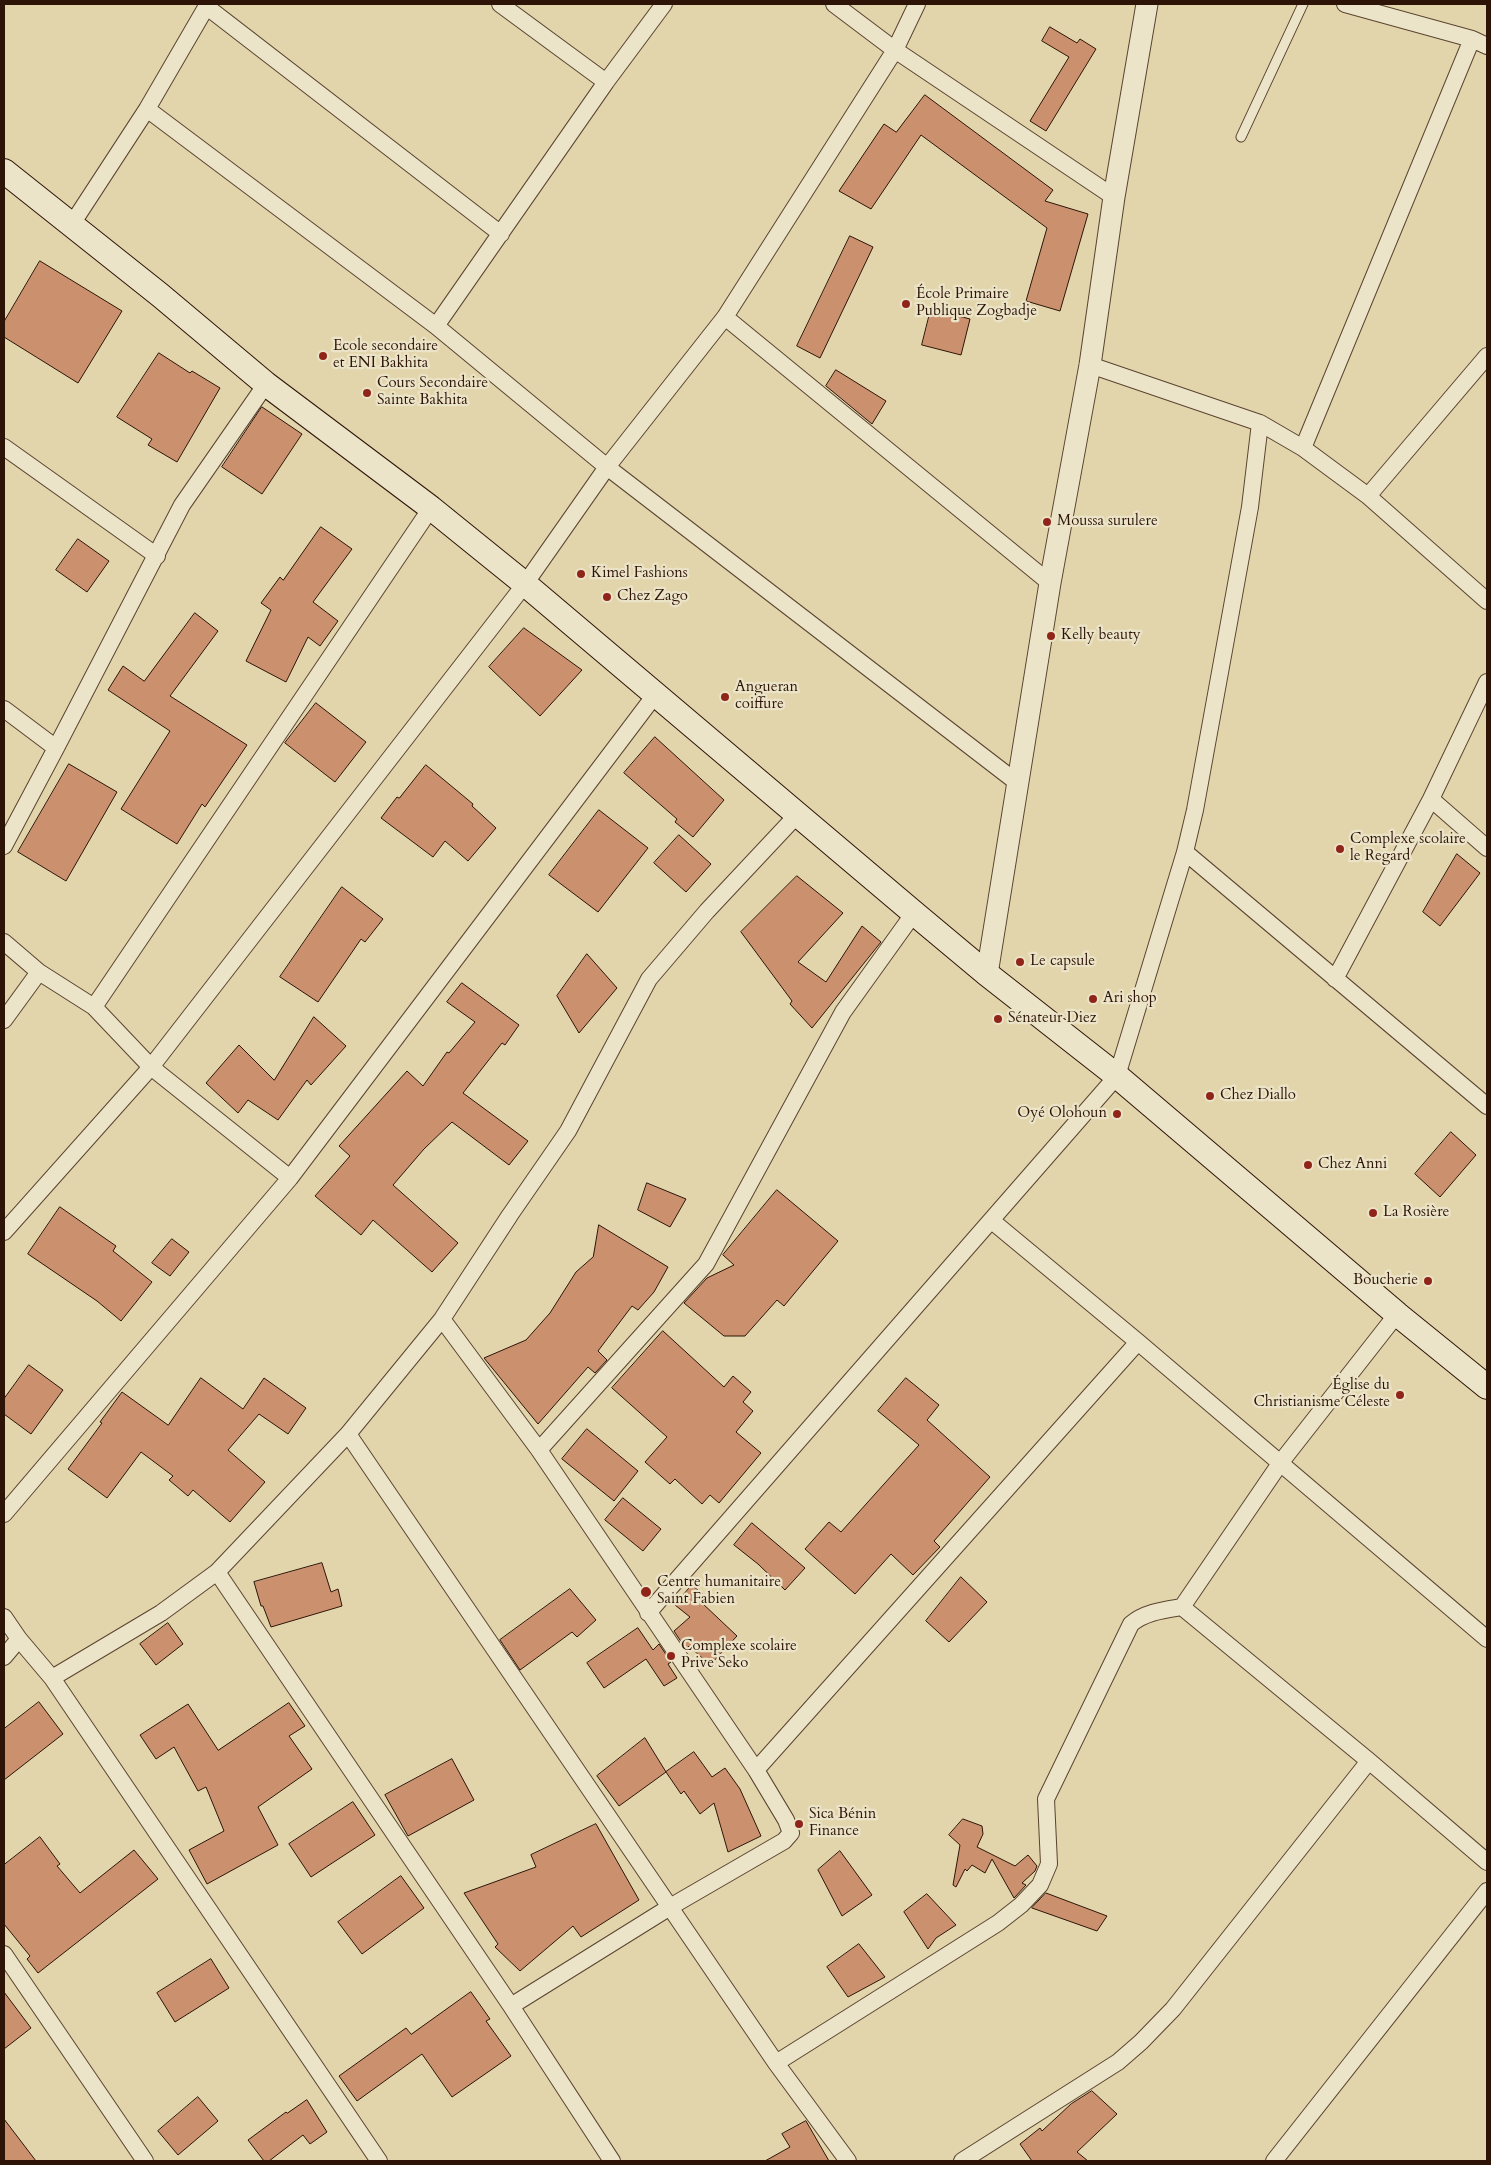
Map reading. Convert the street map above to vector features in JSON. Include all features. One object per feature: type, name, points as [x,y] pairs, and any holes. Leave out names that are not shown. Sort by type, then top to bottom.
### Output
[{"type":"main road","points":[[4,172],[160,295],[266,384],[431,508],[525,584],[987,974],[1117,1076],[1397,1314],[1487,1387]]},
{"type":"street","points":[[500,4],[606,82]]},
{"type":"street","points":[[436,326],[606,82],[664,4]]},
{"type":"street","points":[[834,4],[895,50],[1114,197]]},
{"type":"street","points":[[4,1232],[151,1067],[525,584],[606,466],[725,317],[895,50],[917,4]]},
{"type":"street","points":[[987,974],[1050,583],[1090,365],[1114,197],[1147,4]]},
{"type":"street","points":[[1345,4],[1472,39],[1487,46]]},
{"type":"street","points":[[72,224],[147,109],[208,6],[501,234]]},
{"type":"street","points":[[1304,448],[1472,39]]},
{"type":"street","points":[[147,109],[436,326],[606,466],[1019,784]]},
{"type":"street","points":[[725,317],[1050,583]]},
{"type":"street","points":[[1368,496],[1487,356]]},
{"type":"street","points":[[1090,365],[1260,423],[1304,448],[1368,496],[1487,601]]},
{"type":"street","points":[[4,846],[182,505],[266,384]]},
{"type":"street","points":[[648,1613],[1117,1076],[1185,852],[1195,810],[1250,507],[1260,423]]},
{"type":"street","points":[[4,447],[156,556]]},
{"type":"street","points":[[94,1007],[431,508]]},
{"type":"street","points":[[1334,979],[1431,799],[1487,682]]},
{"type":"street","points":[[4,1514],[290,1178],[655,695]]},
{"type":"street","points":[[4,709],[56,748]]},
{"type":"street","points":[[1431,799],[1487,848]]},
{"type":"street","points":[[52,1678],[161,1613],[217,1572],[348,1434],[442,1319],[568,1131],[649,979],[797,814]]},
{"type":"street","points":[[1185,852],[1487,1106]]},
{"type":"street","points":[[539,1450],[706,1264],[844,1012],[914,913]]},
{"type":"street","points":[[4,942],[39,972],[94,1007],[151,1067],[290,1178]]},
{"type":"street","points":[[4,1020],[39,972]]},
{"type":"street","points":[[992,1221],[1138,1342],[1487,1639]]},
{"type":"street","points":[[776,2063],[998,1923],[1021,1905],[1040,1885],[1049,1864],[1046,1799],[1131,1624],[1137,1619],[1156,1611],[1182,1607],[1280,1462],[1397,1314]]},
{"type":"street","points":[[442,1319],[539,1450],[756,1770],[786,1820],[791,1833],[784,1841],[670,1907],[511,2006]]},
{"type":"street","points":[[756,1770],[1138,1342]]},
{"type":"street","points":[[348,1434],[776,2063],[848,2161]]},
{"type":"street","points":[[217,1572],[511,2006],[612,2161]]},
{"type":"street","points":[[1182,1607],[1369,1761],[1487,1862]]},
{"type":"street","points":[[4,1617],[19,1639],[52,1678],[380,2161]]},
{"type":"street","points":[[4,1657],[19,1639]]},
{"type":"street","points":[[962,2161],[1118,2062],[1141,2042],[1173,2009],[1369,1761]]},
{"type":"street","points":[[1274,2161],[1487,1891]]},
{"type":"street","points":[[4,1954],[145,2161]]},
{"type":"lane","points":[[1241,137],[1303,4]]},
{"type":"building","points":[[1050,27],[1077,43],[1080,39],[1096,49],[1046,131],[1030,121],[1069,57],[1042,41]]},
{"type":"building","points":[[925,95],[1053,190],[1045,201],[1088,214],[1060,311],[1026,301],[1047,228],[921,135],[871,209],[839,191],[884,124],[896,132]]},
{"type":"building","points":[[850,236],[873,247],[820,358],[797,346]]},
{"type":"building","points":[[40,261],[122,311],[78,383],[4,337],[4,322]]},
{"type":"building","points":[[931,309],[970,319],[961,355],[922,345]]},
{"type":"building","points":[[159,353],[190,373],[192,371],[220,388],[177,462],[148,445],[152,439],[117,417]]},
{"type":"building","points":[[836,370],[886,401],[872,424],[826,386]]},
{"type":"building","points":[[262,407],[302,434],[262,494],[222,467]]},
{"type":"building","points":[[321,527],[352,549],[313,602],[338,621],[320,646],[308,637],[286,682],[246,661],[271,610],[261,603],[280,577],[283,580]]},
{"type":"building","points":[[78,539],[109,561],[87,592],[56,570]]},
{"type":"building","points":[[195,613],[218,631],[170,696],[247,745],[205,807],[202,804],[177,844],[121,809],[170,731],[108,690],[123,666],[144,681]]},
{"type":"building","points":[[524,628],[582,670],[540,716],[489,667]]},
{"type":"building","points":[[316,703],[366,742],[335,782],[285,743]]},
{"type":"building","points":[[655,737],[724,800],[693,837],[675,822],[677,819],[624,773]]},
{"type":"building","points":[[69,764],[117,792],[66,881],[18,852]]},
{"type":"building","points":[[426,765],[473,804],[472,806],[496,828],[468,861],[445,841],[433,857],[381,818]]},
{"type":"building","points":[[599,810],[648,848],[598,912],[549,875]]},
{"type":"building","points":[[679,835],[711,864],[686,892],[654,863]]},
{"type":"building","points":[[1457,854],[1480,873],[1440,926],[1423,912]]},
{"type":"building","points":[[797,876],[843,913],[798,962],[826,982],[862,926],[881,942],[812,1028],[790,1004],[792,1001],[741,932]]},
{"type":"building","points":[[342,887],[383,919],[365,942],[361,939],[318,1002],[280,977]]},
{"type":"building","points":[[587,954],[617,988],[579,1033],[557,996]]},
{"type":"building","points":[[462,983],[519,1025],[505,1045],[502,1043],[463,1093],[528,1141],[509,1165],[452,1122],[424,1149],[393,1185],[458,1243],[432,1272],[373,1220],[361,1235],[315,1196],[350,1156],[339,1146],[407,1071],[423,1086],[447,1052],[449,1053],[475,1022],[447,1002]]},
{"type":"building","points":[[314,1017],[346,1046],[311,1085],[307,1080],[278,1120],[248,1100],[238,1113],[206,1083],[239,1045],[274,1080]]},
{"type":"building","points":[[1451,1132],[1476,1155],[1440,1197],[1415,1174]]},
{"type":"building","points":[[647,1183],[686,1199],[670,1227],[638,1210]]},
{"type":"building","points":[[777,1190],[838,1241],[784,1306],[777,1300],[745,1336],[724,1336],[684,1303],[707,1278],[734,1265],[723,1255]]},
{"type":"building","points":[[60,1207],[116,1246],[113,1251],[152,1282],[121,1321],[97,1301],[28,1254]]},
{"type":"building","points":[[599,1225],[668,1267],[654,1292],[638,1310],[632,1306],[598,1351],[607,1360],[595,1373],[588,1367],[538,1424],[484,1358],[526,1340],[550,1313],[576,1272],[593,1257]]},
{"type":"building","points":[[172,1239],[189,1252],[170,1276],[152,1263]]},
{"type":"building","points":[[663,1331],[724,1387],[733,1376],[751,1392],[743,1402],[753,1411],[736,1432],[761,1453],[719,1503],[710,1495],[702,1504],[675,1479],[670,1484],[645,1462],[667,1437],[612,1388]]},
{"type":"building","points":[[29,1365],[63,1390],[31,1434],[4,1414],[4,1399]]},
{"type":"building","points":[[201,1378],[243,1409],[264,1378],[306,1408],[288,1434],[259,1414],[228,1450],[265,1482],[230,1522],[193,1490],[188,1496],[169,1480],[173,1476],[141,1452],[107,1498],[68,1469],[122,1392],[168,1425]]},
{"type":"building","points":[[906,1378],[939,1405],[927,1420],[990,1477],[934,1541],[940,1547],[913,1575],[891,1554],[855,1594],[805,1549],[829,1522],[841,1532],[919,1445],[878,1411]]},
{"type":"building","points":[[587,1429],[638,1471],[614,1501],[562,1459]]},
{"type":"building","points":[[623,1498],[661,1529],[643,1551],[605,1520]]},
{"type":"building","points":[[752,1523],[805,1568],[785,1590],[758,1564],[734,1545]]},
{"type":"building","points":[[322,1563],[331,1592],[338,1589],[342,1606],[271,1627],[263,1606],[261,1606],[254,1582]]},
{"type":"building","points":[[961,1577],[987,1602],[949,1642],[926,1621]]},
{"type":"building","points":[[692,1585],[705,1596],[701,1602],[737,1636],[710,1665],[689,1646],[686,1649],[674,1631],[690,1617],[675,1605]]},
{"type":"building","points":[[570,1589],[596,1620],[577,1637],[572,1632],[520,1670],[500,1640]]},
{"type":"building","points":[[168,1623],[183,1644],[156,1665],[140,1644]]},
{"type":"building","points":[[638,1628],[653,1650],[659,1644],[671,1662],[668,1664],[677,1678],[664,1686],[646,1659],[604,1688],[587,1663]]},
{"type":"building","points":[[39,1702],[63,1734],[4,1780],[4,1729]]},
{"type":"building","points":[[289,1703],[305,1726],[289,1736],[312,1769],[258,1807],[278,1845],[207,1884],[189,1850],[224,1831],[206,1787],[198,1791],[174,1747],[156,1759],[140,1735],[188,1704],[218,1750]]},
{"type":"building","points":[[645,1738],[666,1772],[619,1806],[597,1776]]},
{"type":"building","points":[[694,1752],[712,1777],[725,1768],[740,1789],[761,1836],[728,1852],[714,1803],[700,1814],[684,1791],[681,1794],[666,1772]]},
{"type":"building","points":[[452,1759],[474,1800],[408,1836],[385,1795]]},
{"type":"building","points":[[353,1802],[375,1835],[311,1877],[289,1844]]},
{"type":"building","points":[[963,1819],[982,1826],[983,1834],[977,1847],[1015,1866],[1028,1855],[1037,1866],[1035,1871],[1022,1883],[1026,1885],[1014,1898],[992,1859],[985,1873],[972,1865],[967,1871],[965,1869],[956,1887],[953,1885],[960,1845],[949,1835]]},
{"type":"building","points":[[596,1824],[639,1900],[581,1937],[573,1926],[520,1971],[495,1947],[498,1944],[464,1893],[536,1867],[531,1855]]},
{"type":"building","points":[[40,1837],[60,1864],[57,1866],[80,1893],[134,1850],[158,1879],[38,1973],[27,1959],[30,1956],[4,1924],[4,1865]]},
{"type":"building","points":[[840,1851],[872,1895],[842,1916],[818,1870]]},
{"type":"building","points":[[401,1876],[424,1908],[362,1954],[338,1922]]},
{"type":"building","points":[[1046,1893],[1107,1916],[1097,1931],[1032,1908]]},
{"type":"building","points":[[927,1894],[956,1925],[936,1938],[928,1949],[904,1912]]},
{"type":"building","points":[[859,1944],[885,1977],[848,1997],[827,1967]]},
{"type":"building","points":[[211,1959],[229,1988],[175,2022],[157,1993]]},
{"type":"building","points":[[4,1992],[31,2028],[4,2049]]},
{"type":"building","points":[[471,1992],[490,2019],[486,2021],[511,2056],[452,2097],[422,2054],[357,2101],[339,2076],[406,2028],[411,2034]]},
{"type":"building","points":[[1092,2091],[1117,2114],[1077,2152],[1088,2161],[1032,2161],[1020,2144],[1040,2128],[1042,2131],[1071,2104]]},
{"type":"building","points":[[198,2097],[218,2121],[178,2155],[158,2131]]},
{"type":"building","points":[[307,2100],[327,2132],[310,2144],[303,2135],[269,2161],[264,2161],[248,2140],[286,2112]]},
{"type":"building","points":[[4,2119],[36,2161],[4,2161]]},
{"type":"building","points":[[806,2121],[829,2161],[765,2161],[790,2147],[782,2134]]},
{"type":"place","name":"École Primaire Publique Zogbadje","points":[[906,304]]},
{"type":"place","name":"Ecole secondaire et ENI Bakhita","points":[[323,356]]},
{"type":"place","name":"Cours Secondaire Sainte Bakhita","points":[[367,393]]},
{"type":"place","name":"Moussa surulere","points":[[1047,522]]},
{"type":"place","name":"Kimel Fashions","points":[[581,574]]},
{"type":"place","name":"Chez Zago","points":[[607,597]]},
{"type":"place","name":"Kelly beauty","points":[[1051,636]]},
{"type":"place","name":"Angueran coiffure","points":[[725,697]]},
{"type":"place","name":"Complexe scolaire le Regard","points":[[1340,849]]},
{"type":"place","name":"Le capsule","points":[[1020,962]]},
{"type":"place","name":"Ari shop","points":[[1093,999]]},
{"type":"place","name":"Sénateur Diez","points":[[998,1019]]},
{"type":"place","name":"Chez Diallo","points":[[1210,1096]]},
{"type":"place","name":"Oyé Olohoun","points":[[1117,1114]]},
{"type":"place","name":"Chez Anni","points":[[1308,1165]]},
{"type":"place","name":"La Rosière","points":[[1373,1213]]},
{"type":"place","name":"Boucherie","points":[[1428,1281]]},
{"type":"place","name":"Église du Christianisme Céleste","points":[[1400,1395]]},
{"type":"place","name":"Centre humanitaire Saint Fabien","points":[[646,1592]]},
{"type":"place","name":"Complexe scolaire Prive Seko","points":[[671,1656]]},
{"type":"place","name":"Sica Bénin Finance","points":[[799,1824]]}]
